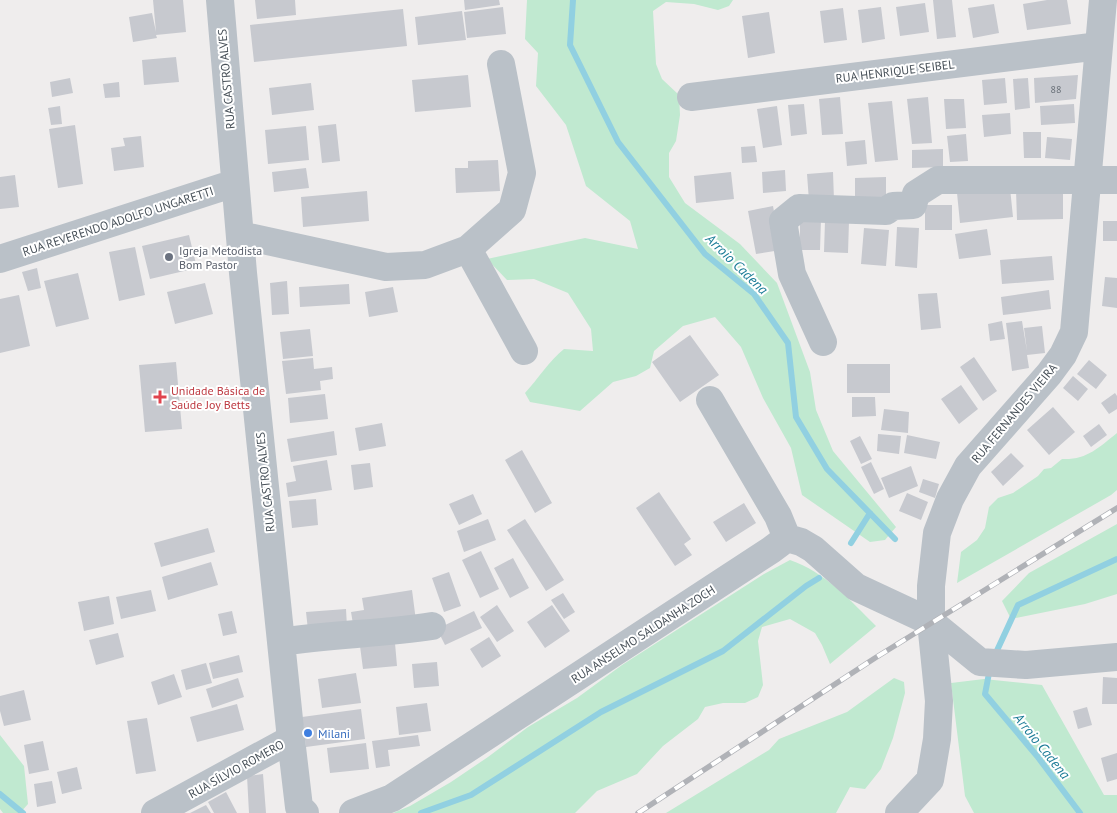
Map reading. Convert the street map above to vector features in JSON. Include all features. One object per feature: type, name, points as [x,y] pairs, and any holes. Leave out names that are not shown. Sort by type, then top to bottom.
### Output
[{"type":"street","name":"RUA CASTRO ALVES","points":[[220,0],[235,183],[291,739],[299,807],[305,813]]},
{"type":"street","name":"RUA FERNANDES VIEIRA","points":[[899,813],[930,780],[937,739],[939,701],[931,622],[931,586],[937,533],[950,499],[968,466],[1049,374],[1063,354],[1074,332],[1087,179],[1106,91],[1099,46],[1103,0]]},
{"type":"street","name":"RUA HENRIQUE SEIBEL","points":[[691,97],[1099,46]]},
{"type":"street","points":[[240,235],[386,267],[425,265],[468,249],[512,210],[522,173],[500,64]]},
{"type":"street","points":[[823,342],[792,274],[783,222],[799,208],[886,211],[894,206],[913,204],[916,194],[938,180],[1117,180]]},
{"type":"street","name":"RUA REVERENDO ADOLFO UNGARETTI","points":[[0,259],[235,183]]},
{"type":"street","points":[[468,249],[524,351]]},
{"type":"street","points":[[710,400],[778,516],[787,538],[801,542],[813,549],[856,587],[931,622],[980,662],[1026,666],[1117,657]]},
{"type":"street","name":"RUA ANSELMO SALDANHA ZOCH","points":[[353,813],[392,798],[763,556],[787,538]]},
{"type":"street","points":[[281,642],[432,626]]},
{"type":"street","name":"RUA SÍLVIO ROMERO","points":[[155,813],[291,739]]},
{"type":"green space","points":[[527,0],[733,0],[729,6],[718,10],[694,4],[666,2],[653,11],[656,64],[662,79],[679,95],[680,115],[676,141],[669,153],[669,177],[685,203],[740,244],[777,283],[810,372],[816,410],[833,451],[896,527],[885,540],[870,542],[802,495],[791,448],[763,398],[741,347],[715,317],[683,326],[654,351],[650,368],[636,376],[613,382],[580,411],[530,402],[525,393],[564,349],[593,351],[591,329],[568,293],[534,279],[507,280],[487,259],[585,238],[638,249],[630,221],[586,186],[566,125],[536,86],[538,53],[525,39]]},
{"type":"green space","points":[[1117,433],[1117,490],[957,583],[961,552],[977,540],[985,528],[989,507],[998,498],[1013,493],[1038,476],[1044,469],[1051,468],[1062,459],[1071,459],[1092,452]]},
{"type":"green space","points":[[1117,524],[1117,594],[1085,604],[1011,619],[1002,601],[1029,573]]},
{"type":"green space","points":[[790,560],[803,565],[826,579],[876,626],[830,664],[815,633],[790,619],[762,627],[758,641],[763,685],[758,697],[745,703],[723,703],[705,707],[698,719],[663,746],[637,774],[597,791],[575,813],[393,813],[410,806],[451,782],[528,727],[577,698],[622,665],[764,574]]},
{"type":"green space","points":[[894,678],[904,682],[905,693],[893,738],[881,769],[865,789],[850,787],[836,813],[666,813],[769,750],[779,739],[847,712]]},
{"type":"green space","points":[[984,679],[1042,685],[1104,795],[1117,795],[1117,813],[974,813],[965,796],[951,683]]},
{"type":"green space","points":[[0,735],[24,766],[28,804],[20,813],[3,813],[0,809]]},
{"type":"building","points":[[153,0],[183,0],[186,32],[156,35],[157,38],[133,42],[129,17],[152,13],[156,32]]},
{"type":"building","points":[[255,0],[295,0],[296,15],[257,19]]},
{"type":"building","points":[[464,0],[499,0],[500,5],[465,10]]},
{"type":"building","points":[[933,0],[952,0],[956,37],[937,39]]},
{"type":"building","points":[[1047,0],[1067,0],[1071,24],[1027,30],[1023,4]]},
{"type":"building","points":[[925,3],[929,32],[900,36],[896,7]]},
{"type":"building","points":[[994,4],[999,33],[973,38],[968,8]]},
{"type":"building","points":[[503,7],[506,34],[467,38],[464,12]]},
{"type":"building","points":[[881,7],[885,39],[862,43],[858,10]]},
{"type":"building","points":[[843,8],[847,40],[824,43],[820,11]]},
{"type":"building","points":[[403,9],[407,46],[254,62],[250,25]]},
{"type":"building","points":[[462,11],[466,40],[418,45],[415,17]]},
{"type":"building","points":[[769,12],[775,53],[748,58],[742,16]]},
{"type":"building","points":[[176,57],[179,82],[144,85],[142,60]]},
{"type":"building","points":[[468,75],[471,107],[415,112],[412,80]]},
{"type":"building","points":[[1078,75],[1076,99],[1035,103],[1034,78]]},
{"type":"building","points":[[70,78],[73,93],[52,97],[50,82]]},
{"type":"building","points":[[1005,78],[1007,103],[984,105],[982,80]]},
{"type":"building","points":[[1028,78],[1030,108],[1015,110],[1013,79]]},
{"type":"building","points":[[119,82],[120,97],[105,98],[103,84]]},
{"type":"building","points":[[311,83],[314,110],[272,115],[269,88]]},
{"type":"building","points":[[840,97],[843,134],[822,135],[819,99]]},
{"type":"building","points":[[928,97],[932,143],[912,144],[907,99]]},
{"type":"building","points":[[944,99],[964,99],[966,128],[946,129]]},
{"type":"building","points":[[892,101],[898,160],[875,162],[868,103]]},
{"type":"building","points":[[804,104],[807,134],[791,136],[788,105]]},
{"type":"building","points":[[1074,104],[1075,123],[1041,125],[1040,106]]},
{"type":"building","points":[[60,106],[62,124],[51,125],[48,108]]},
{"type":"building","points":[[777,106],[782,145],[763,148],[757,109]]},
{"type":"building","points":[[1010,113],[1011,134],[984,137],[982,115]]},
{"type":"building","points":[[336,124],[340,161],[322,163],[318,126]]},
{"type":"building","points":[[75,125],[83,184],[58,188],[49,129]]},
{"type":"building","points":[[306,126],[309,160],[268,164],[265,130]]},
{"type":"building","points":[[1023,132],[1041,132],[1041,158],[1024,158]]},
{"type":"building","points":[[966,134],[968,161],[950,162],[947,136]]},
{"type":"building","points":[[141,136],[144,167],[114,171],[111,148],[125,146],[123,138]]},
{"type":"building","points":[[1047,137],[1072,139],[1070,160],[1045,158]]},
{"type":"building","points":[[865,140],[867,164],[847,166],[845,142]]},
{"type":"building","points":[[755,146],[757,162],[742,163],[741,147]]},
{"type":"building","points":[[943,149],[943,167],[912,168],[912,150]]},
{"type":"building","points":[[498,160],[500,191],[456,193],[455,168],[468,168],[468,161]]},
{"type":"building","points":[[306,168],[309,188],[274,192],[272,172]]},
{"type":"building","points":[[785,170],[786,191],[763,193],[762,172]]},
{"type":"building","points":[[731,172],[734,199],[696,203],[694,176]]},
{"type":"building","points":[[833,172],[834,200],[809,201],[807,174]]},
{"type":"building","points":[[15,175],[19,207],[0,209],[0,177]]},
{"type":"building","points":[[886,177],[886,200],[855,201],[855,178]]},
{"type":"building","points":[[1010,188],[1013,217],[960,223],[957,193]]},
{"type":"building","points":[[1063,189],[1063,219],[1017,220],[1016,190]]},
{"type":"building","points":[[367,191],[369,221],[303,227],[301,197]]},
{"type":"building","points":[[925,205],[952,205],[952,230],[925,230]]},
{"type":"building","points":[[773,206],[781,250],[756,254],[748,211]]},
{"type":"building","points":[[800,219],[821,219],[820,250],[800,250]]},
{"type":"building","points":[[825,221],[849,221],[848,253],[824,252]]},
{"type":"building","points":[[1103,221],[1117,221],[1117,241],[1103,241]]},
{"type":"building","points":[[897,227],[919,228],[917,268],[895,266]]},
{"type":"building","points":[[864,228],[889,230],[886,266],[861,264]]},
{"type":"building","points":[[987,229],[991,255],[959,259],[955,234]]},
{"type":"building","name":"Igreja Metodista Bom Pastor","points":[[189,235],[197,268],[150,279],[142,246]]},
{"type":"building","points":[[135,247],[145,295],[119,301],[109,252]]},
{"type":"building","points":[[1052,256],[1054,280],[1002,284],[1000,260]]},
{"type":"building","points":[[37,268],[41,288],[28,291],[22,272]]},
{"type":"building","points":[[78,273],[89,319],[56,327],[44,281]]},
{"type":"building","points":[[1105,277],[1117,278],[1117,308],[1102,306]]},
{"type":"building","points":[[287,281],[289,314],[272,315],[270,283]]},
{"type":"building","points":[[205,283],[213,314],[175,324],[167,292]]},
{"type":"building","points":[[349,284],[350,304],[300,307],[299,287]]},
{"type":"building","points":[[393,287],[398,312],[369,317],[365,292]]},
{"type":"building","points":[[1049,290],[1051,309],[1003,315],[1001,297]]},
{"type":"building","points":[[937,293],[941,328],[921,330],[918,294]]},
{"type":"building","points":[[19,295],[30,346],[0,353],[0,299]]},
{"type":"building","points":[[1002,321],[1005,339],[990,341],[988,324]]},
{"type":"building","points":[[1022,321],[1027,351],[1024,328],[1042,326],[1045,353],[1027,355],[1029,368],[1012,371],[1006,323]]},
{"type":"building","points":[[310,329],[313,356],[283,359],[280,332]]},
{"type":"building","points":[[690,335],[719,375],[680,402],[652,362]]},
{"type":"building","points":[[974,357],[997,391],[983,401],[960,367]]},
{"type":"building","points":[[313,358],[314,369],[332,367],[333,379],[320,381],[321,390],[286,394],[282,361]]},
{"type":"building","points":[[1089,360],[1107,375],[1096,389],[1077,374]]},
{"type":"building","name":"Unidade Básica de Saúde Joy Betts","points":[[176,362],[182,429],[145,432],[139,365]]},
{"type":"building","points":[[847,364],[890,364],[890,393],[847,393]]},
{"type":"building","points":[[1073,376],[1088,389],[1078,401],[1063,388]]},
{"type":"building","points":[[961,385],[978,409],[959,424],[941,399]]},
{"type":"building","points":[[1115,393],[1117,396],[1117,409],[1109,414],[1101,403]]},
{"type":"building","points":[[325,394],[328,419],[290,423],[288,398]]},
{"type":"building","points":[[852,397],[875,397],[876,416],[852,417]]},
{"type":"building","points":[[1053,407],[1075,432],[1049,455],[1027,430]]},
{"type":"building","points":[[884,409],[909,412],[908,433],[881,430]]},
{"type":"building","points":[[382,423],[386,446],[359,451],[355,428]]},
{"type":"building","points":[[1099,424],[1107,435],[1091,447],[1083,436]]},
{"type":"building","points":[[334,431],[337,455],[291,462],[287,439]]},
{"type":"building","points":[[878,434],[901,436],[899,454],[877,451]]},
{"type":"building","points":[[907,435],[940,442],[936,459],[904,453]]},
{"type":"building","points":[[860,436],[872,459],[861,464],[850,441]]},
{"type":"building","points":[[522,450],[552,503],[535,513],[505,460]]},
{"type":"building","points":[[1011,453],[1024,466],[1003,486],[991,472]]},
{"type":"building","points":[[327,460],[332,490],[288,497],[286,483],[296,481],[293,466]]},
{"type":"building","points":[[871,462],[884,489],[874,494],[861,467]]},
{"type":"building","points":[[370,463],[373,487],[354,490],[351,465]]},
{"type":"building","points":[[911,466],[918,486],[889,498],[881,478]]},
{"type":"building","points":[[923,479],[939,484],[935,498],[919,492]]},
{"type":"building","points":[[659,492],[691,539],[684,544],[692,555],[675,566],[636,508]]},
{"type":"building","points":[[907,493],[928,502],[921,520],[899,511]]},
{"type":"building","points":[[473,494],[482,514],[459,525],[449,504]]},
{"type":"building","points":[[316,499],[318,525],[292,528],[289,501]]},
{"type":"building","points":[[744,503],[756,523],[726,542],[713,522]]},
{"type":"building","points":[[488,519],[496,540],[464,552],[457,531]]},
{"type":"building","points":[[525,519],[564,580],[546,591],[507,530]]},
{"type":"building","points":[[208,528],[215,552],[161,567],[154,543]]},
{"type":"building","points":[[481,551],[499,589],[480,598],[462,560]]},
{"type":"building","points":[[513,558],[529,588],[510,598],[494,568]]},
{"type":"building","points":[[211,562],[218,585],[168,600],[162,577]]},
{"type":"building","points":[[449,572],[461,606],[444,612],[432,578]]},
{"type":"building","points":[[151,590],[156,611],[121,619],[116,597]]},
{"type":"building","points":[[412,590],[416,621],[354,630],[351,612],[364,610],[362,598]]},
{"type":"building","points":[[563,593],[575,612],[564,619],[551,600]]},
{"type":"building","points":[[109,596],[114,624],[84,631],[78,602]]},
{"type":"building","points":[[497,605],[514,631],[497,642],[480,617]]},
{"type":"building","points":[[552,605],[570,631],[545,648],[527,622]]},
{"type":"building","points":[[346,609],[347,627],[308,630],[306,612]]},
{"type":"building","points":[[232,611],[237,633],[223,636],[218,614]]},
{"type":"building","points":[[474,611],[482,628],[445,645],[437,629]]},
{"type":"building","points":[[118,633],[124,657],[96,665],[89,640]]},
{"type":"building","points":[[489,637],[501,656],[482,668],[470,649]]},
{"type":"building","points":[[395,643],[397,666],[363,669],[360,646]]},
{"type":"building","points":[[239,655],[243,672],[213,679],[209,663]]},
{"type":"building","points":[[437,662],[439,686],[414,688],[412,664]]},
{"type":"building","points":[[206,663],[212,683],[186,690],[181,670]]},
{"type":"building","points":[[356,673],[361,703],[322,708],[318,679]]},
{"type":"building","points":[[174,674],[182,697],[158,705],[151,682]]},
{"type":"building","points":[[1103,677],[1117,678],[1117,704],[1102,704]]},
{"type":"building","points":[[238,678],[244,697],[212,708],[206,689]]},
{"type":"building","points":[[24,690],[31,720],[4,726],[0,711],[0,696]]},
{"type":"building","points":[[427,703],[431,731],[399,735],[396,707]]},
{"type":"building","points":[[237,704],[244,730],[197,742],[190,717]]},
{"type":"building","points":[[1087,707],[1092,725],[1078,729],[1073,711]]},
{"type":"building","points":[[361,709],[365,739],[306,747],[302,717]]},
{"type":"building","points":[[147,718],[156,771],[136,774],[127,721]]},
{"type":"building","points":[[418,735],[420,746],[388,750],[390,766],[376,768],[372,741]]},
{"type":"building","points":[[43,741],[49,770],[29,774],[24,745]]},
{"type":"building","points":[[366,743],[369,769],[330,773],[327,748]]},
{"type":"building","points":[[1117,753],[1117,779],[1107,782],[1101,758]]},
{"type":"building","points":[[77,767],[82,789],[62,794],[57,772]]},
{"type":"building","points":[[263,774],[266,813],[249,813],[247,776]]},
{"type":"building","points":[[52,781],[56,803],[37,807],[34,784]]},
{"type":"building","points":[[226,792],[237,813],[214,813],[208,802]]},
{"type":"building","points":[[206,805],[211,813],[190,813]]},
{"type":"waterway","name":"Arroio Cadena","points":[[573,0],[570,45],[618,142],[705,254],[754,294],[788,343],[796,417],[827,469],[895,539]]},
{"type":"waterway","points":[[851,543],[870,513]]},
{"type":"waterway","points":[[994,657],[1018,605],[1117,559]]},
{"type":"waterway","points":[[421,813],[471,795],[601,712],[723,651],[806,586],[819,578]]},
{"type":"waterway","name":"Arroio Cadena","points":[[990,668],[985,694],[1037,756],[1080,813]]},
{"type":"waterway","points":[[0,794],[23,813]]},
{"type":"railway","points":[[638,813],[875,658],[1117,508]]},
{"type":"place","name":"Igreja Metodista Bom Pastor","points":[[169,257]]},
{"type":"place","name":"Unidade Básica de Saúde Joy Betts","points":[[160,397]]},
{"type":"place","name":"Milani","points":[[308,733]]}]
